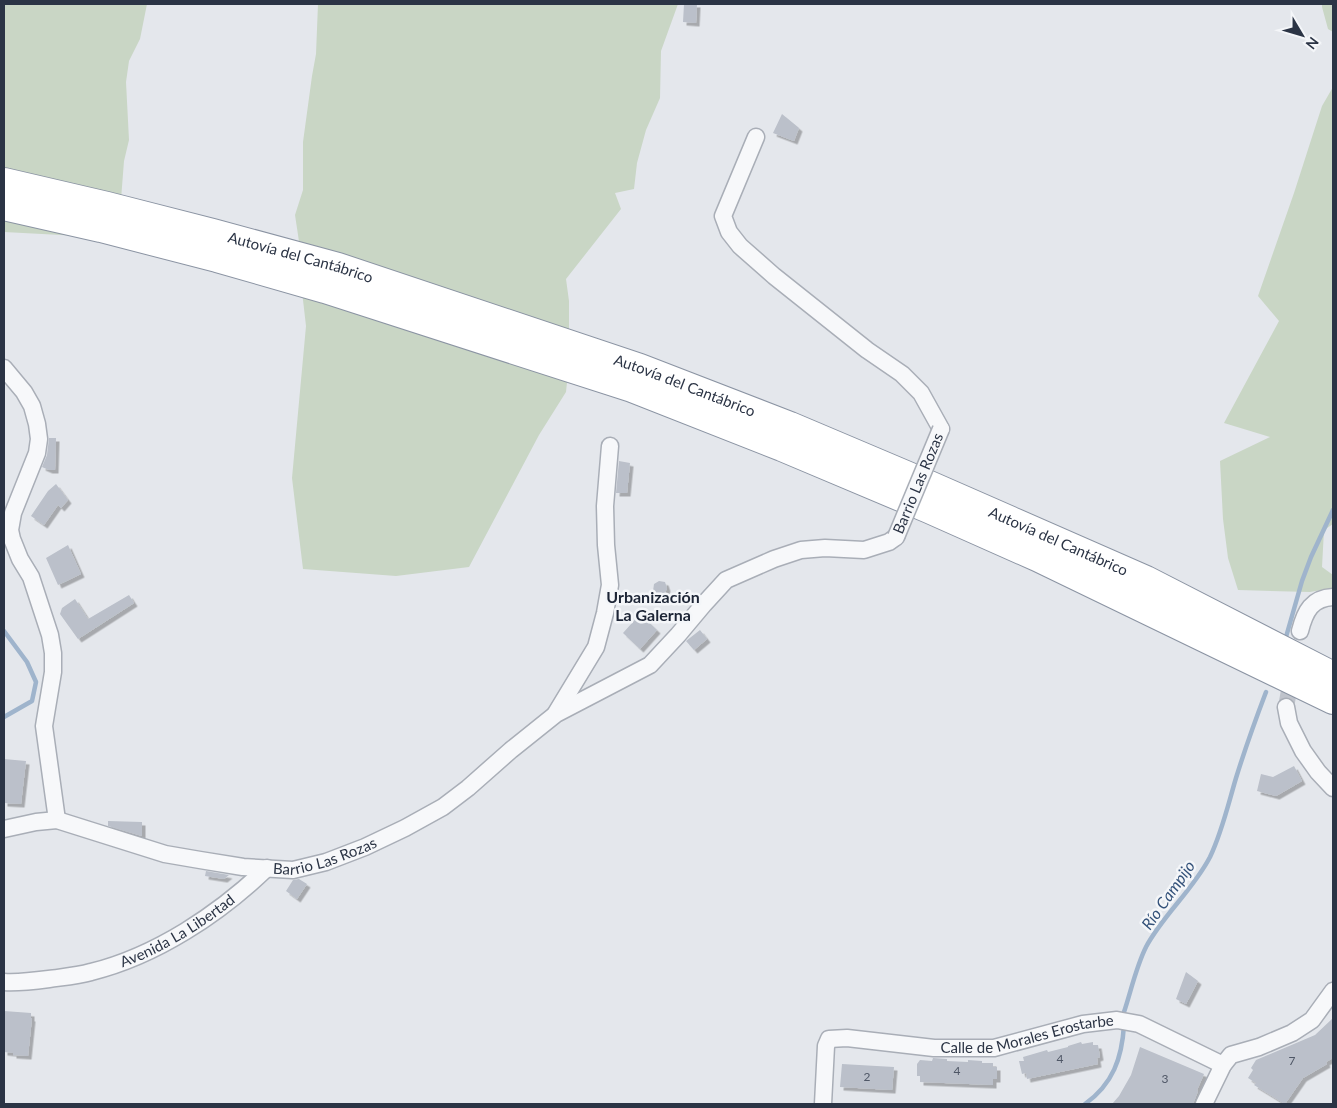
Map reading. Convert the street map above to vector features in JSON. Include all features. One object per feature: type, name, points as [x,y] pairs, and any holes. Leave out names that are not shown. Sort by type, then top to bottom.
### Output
[{"type":"highway","name":"Autovía del Cantábrico","points":[[4,182],[107,206],[338,267],[640,368],[800,430],[1137,576],[1333,676]]},
{"type":"highway","name":"Autovía del Cantábrico","points":[[4,206],[101,228],[325,288],[632,388],[782,447],[938,513],[1046,562],[1333,700]]},
{"type":"street","name":"Barrio Las Rozas","points":[[57,820],[165,854],[243,867],[293,870],[326,862],[365,847],[443,807],[556,714],[650,666],[726,580],[774,559],[801,550],[825,548],[864,550],[889,542],[896,537],[941,429],[921,393],[902,374],[867,350],[774,276],[740,246],[729,232],[723,216],[756,137]]},
{"type":"street","points":[[4,368],[32,406],[39,439],[37,454],[14,513],[10,530],[20,559],[31,577],[50,635],[53,653],[53,672],[44,726],[57,820],[36,822],[4,829]]},
{"type":"street","name":"Barrio Las Rozas","points":[[556,714],[596,647],[605,613],[610,585],[605,506],[610,446]]},
{"type":"street","points":[[1300,630],[1303,619],[1314,602],[1333,596]]},
{"type":"street","points":[[1286,707],[1288,723],[1303,751],[1318,772],[1333,788]]},
{"type":"street","name":"Avenida La Libertad","points":[[4,982],[20,983],[93,972],[151,951],[175,938],[233,898],[267,868]]},
{"type":"street","points":[[1204,1104],[1223,1065],[1231,1055],[1268,1044],[1292,1033],[1312,1020],[1333,991]]},
{"type":"street","name":"Calle de Morales Erostarbe","points":[[823,1104],[826,1046],[830,1039],[847,1038],[934,1048],[994,1048],[1083,1024],[1117,1020],[1139,1024],[1223,1065]]},
{"type":"green space","points":[[4,4],[147,4],[140,39],[129,61],[126,82],[129,140],[124,161],[118,238],[4,232]]},
{"type":"green space","points":[[318,4],[678,4],[661,51],[660,98],[646,130],[637,163],[634,189],[615,193],[621,209],[566,279],[569,301],[569,363],[566,392],[539,435],[469,567],[396,576],[303,569],[292,478],[306,326],[300,274],[300,248],[295,215],[303,190],[303,142],[316,54]]},
{"type":"green space","points":[[1322,4],[1333,4],[1333,32],[1328,29]]},
{"type":"green space","points":[[1333,87],[1333,524],[1324,530],[1322,567],[1333,575],[1333,588],[1310,592],[1238,590],[1228,558],[1223,519],[1220,461],[1270,437],[1224,423],[1279,321],[1258,296],[1322,106]]},
{"type":"building","points":[[684,4],[697,4],[696,23],[683,22]]},
{"type":"building","points":[[782,114],[799,128],[794,141],[773,133]]},
{"type":"building","points":[[49,438],[56,438],[55,470],[42,467],[47,455]]},
{"type":"building","points":[[619,461],[630,463],[627,493],[616,493]]},
{"type":"building","points":[[56,484],[68,500],[61,508],[58,505],[44,525],[31,516],[48,491]]},
{"type":"building","points":[[68,545],[81,574],[58,585],[46,558]]},
{"type":"building","points":[[659,581],[665,582],[667,588],[665,593],[657,594],[653,591],[654,584]]},
{"type":"building","points":[[129,595],[134,603],[78,639],[60,614],[62,608],[75,599],[88,619]]},
{"type":"building","points":[[640,614],[657,630],[640,649],[623,633]]},
{"type":"building","points":[[700,630],[707,639],[694,650],[686,641]]},
{"type":"building","points":[[4,759],[26,761],[21,804],[4,803]]},
{"type":"building","points":[[1294,766],[1302,781],[1276,796],[1257,791],[1261,774],[1273,777]]},
{"type":"building","points":[[108,821],[142,822],[142,836],[108,826]]},
{"type":"building","points":[[206,871],[229,875],[224,879],[205,876]]},
{"type":"building","points":[[299,879],[307,884],[297,899],[286,891],[293,880]]},
{"type":"building","points":[[1186,972],[1198,981],[1186,1004],[1176,999]]},
{"type":"building","points":[[4,1011],[31,1013],[28,1056],[4,1052]]},
{"type":"building","points":[[1333,1018],[1333,1058],[1326,1062],[1327,1064],[1303,1078],[1285,1104],[1254,1085],[1256,1083],[1248,1078],[1256,1060],[1315,1035]]},
{"type":"building","points":[[1081,1042],[1082,1044],[1093,1042],[1093,1045],[1098,1045],[1100,1057],[1097,1058],[1098,1064],[1027,1079],[1026,1073],[1022,1074],[1019,1061],[1024,1061],[1023,1057],[1047,1050],[1048,1052],[1068,1047]]},
{"type":"building","points":[[1140,1047],[1204,1074],[1193,1104],[1112,1104],[1131,1075]]},
{"type":"building","points":[[933,1058],[947,1059],[947,1061],[968,1062],[968,1060],[993,1063],[993,1067],[997,1067],[997,1079],[993,1079],[993,1085],[920,1082],[920,1076],[917,1076],[917,1064],[920,1060],[932,1061]]},
{"type":"building","points":[[842,1064],[894,1067],[892,1090],[840,1087]]},
{"type":"waterway","name":"Río Campijo","points":[[1286,637],[1302,581],[1333,510]]},
{"type":"waterway","points":[[4,631],[27,662],[36,682],[32,701],[4,717]]},
{"type":"waterway","name":"Río Campijo","points":[[1124,1017],[1139,963],[1146,947],[1203,869],[1214,848],[1243,756],[1266,692]]},
{"type":"waterway","name":"Río Campijo","points":[[1085,1104],[1103,1088],[1114,1069],[1121,1048],[1124,1025]]},
{"type":"tunnel","points":[[1286,707],[1300,631]]},
{"type":"district","name":"Urbanización La Galerna","points":[[653,606]]}]
